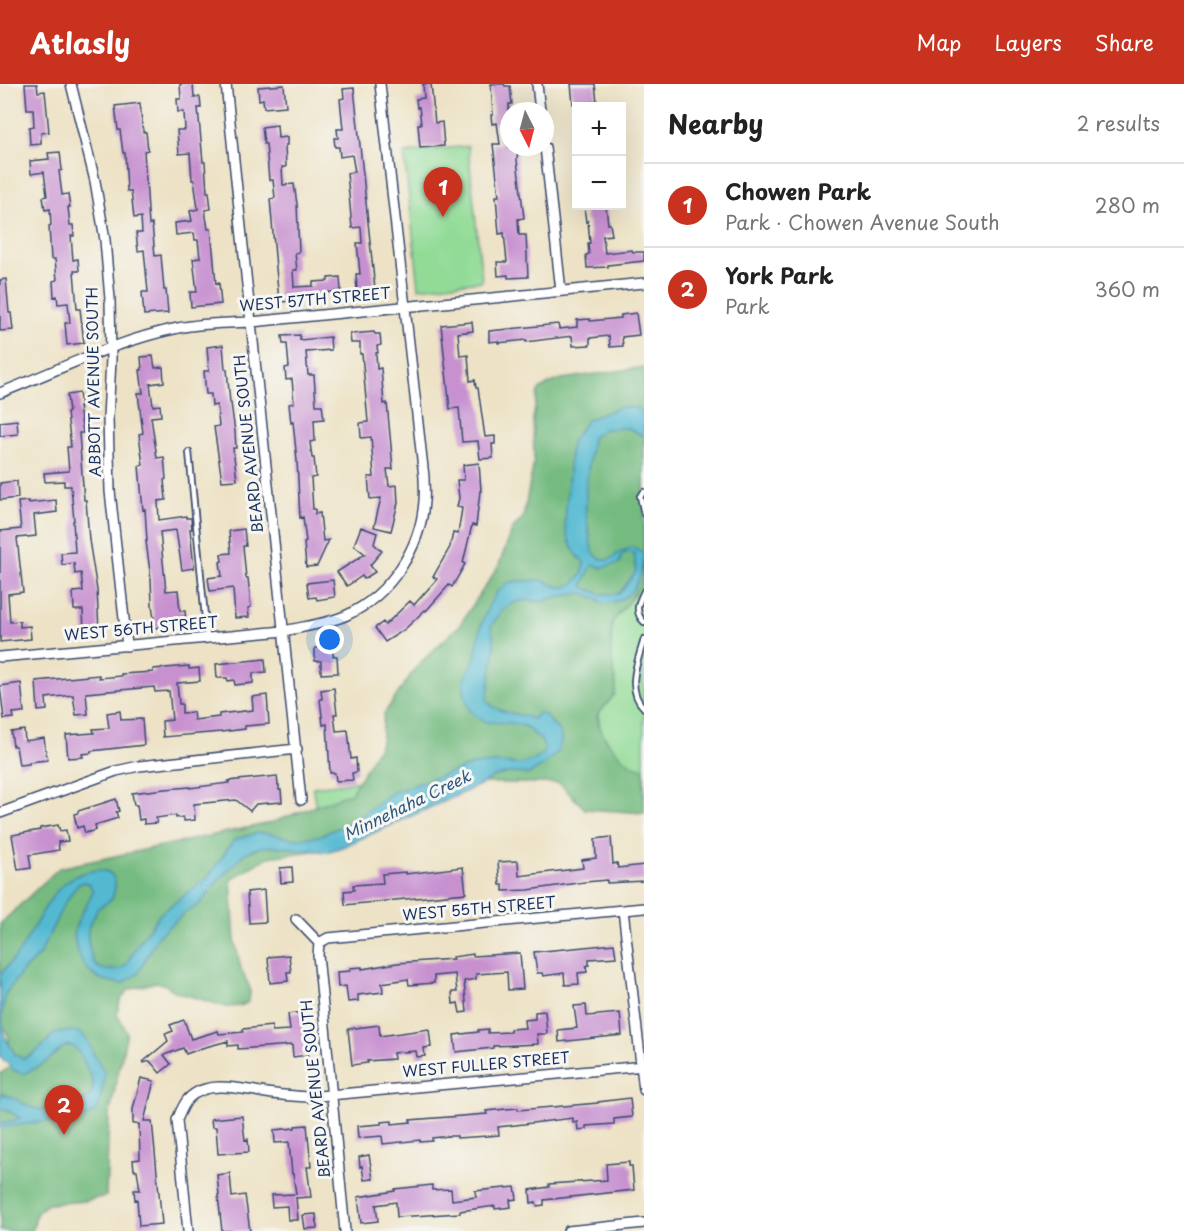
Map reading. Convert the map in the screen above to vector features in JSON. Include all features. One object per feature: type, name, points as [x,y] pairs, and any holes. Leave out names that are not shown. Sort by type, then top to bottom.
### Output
[{"type":"street","name":"ABBOTT AVENUE SOUTH","points":[[71,84],[95,181],[105,240],[111,346],[108,418],[110,491],[128,646]]},
{"type":"street","name":"BEARD AVENUE SOUTH","points":[[226,84],[301,800]]},
{"type":"street","name":"WEST 56TH STREET","points":[[0,657],[284,632],[325,623],[347,615],[368,603],[386,587],[401,568],[420,525],[424,501],[424,477],[380,84]]},
{"type":"street","points":[[537,84],[539,102]]},
{"type":"street","points":[[545,156],[561,291]]},
{"type":"street","name":"WEST 57TH STREET","points":[[0,393],[111,346],[179,328],[644,283]]},
{"type":"street","points":[[0,813],[128,769],[163,763],[297,749]]},
{"type":"street","name":"WEST 55TH STREET","points":[[319,943],[328,938],[644,908]]},
{"type":"street","points":[[623,910],[644,1090]]},
{"type":"street","points":[[296,919],[319,943]]},
{"type":"street","name":"BEARD AVENUE SOUTH","points":[[319,943],[318,955],[345,1231]]},
{"type":"street","name":"WEST FULLER STREET","points":[[188,1231],[177,1120],[188,1099],[209,1088],[244,1088],[284,1096],[331,1095],[643,1066]]},
{"type":"street","points":[[568,1231],[644,1223]]},
{"type":"lane","points":[[189,452],[207,638]]},
{"type":"lane","points":[[644,492],[640,496],[644,514]]},
{"type":"lane","points":[[644,591],[638,602],[637,610],[644,622]]},
{"type":"lane","points":[[644,639],[634,676],[635,691],[641,707],[644,708]]},
{"type":"green space","points":[[468,146],[482,281],[419,288],[404,153]]},
{"type":"green space","points":[[644,367],[642,584],[612,623],[611,653],[615,694],[597,716],[602,732],[614,749],[628,762],[644,769],[644,813],[585,809],[559,783],[484,783],[342,847],[268,857],[231,879],[235,942],[241,969],[250,988],[248,1002],[241,1006],[227,1007],[176,992],[156,982],[128,990],[120,1001],[117,1014],[127,1032],[109,1116],[106,1196],[85,1201],[48,1204],[37,1212],[32,1231],[0,1231],[0,1074],[10,1067],[9,1037],[0,1021],[0,924],[59,868],[270,823],[351,793],[381,743],[384,714],[417,666],[459,626],[498,567],[513,528],[523,518],[534,462],[533,419],[538,391],[562,379]]},
{"type":"green space","points":[[644,436],[644,785],[603,758],[586,600]]},
{"type":"green space","points":[[438,772],[319,836],[313,787]]},
{"type":"water","name":"Minnehaha Creek","points":[[619,407],[637,408],[644,414],[644,436],[628,428],[604,429],[592,438],[586,489],[586,514],[592,550],[599,558],[609,560],[633,547],[641,551],[644,555],[638,582],[634,589],[622,599],[603,604],[583,593],[541,602],[528,600],[516,602],[504,608],[491,626],[495,647],[487,701],[497,709],[533,719],[538,713],[544,714],[560,732],[561,741],[558,752],[543,766],[529,774],[510,773],[492,777],[484,783],[327,852],[261,847],[245,853],[199,905],[187,911],[158,936],[138,973],[122,984],[93,975],[80,957],[75,943],[75,930],[93,891],[89,884],[84,882],[79,884],[63,906],[40,954],[5,994],[2,1014],[4,1035],[15,1054],[23,1059],[40,1049],[53,1034],[71,1031],[81,1033],[88,1041],[105,1073],[98,1108],[88,1117],[0,1128],[0,1123],[20,1118],[0,1108],[2,1094],[42,1110],[88,1099],[92,1091],[92,1080],[87,1068],[76,1048],[71,1046],[66,1046],[38,1067],[22,1074],[13,1070],[0,1056],[0,975],[21,950],[50,900],[68,881],[79,875],[101,870],[113,876],[115,885],[112,899],[97,909],[88,928],[88,939],[91,956],[98,967],[106,970],[119,969],[125,966],[160,914],[208,877],[234,840],[257,833],[294,839],[319,836],[354,821],[393,792],[473,765],[522,764],[543,754],[545,750],[541,740],[524,726],[486,722],[476,717],[469,709],[464,691],[464,680],[475,658],[481,625],[498,591],[507,583],[518,581],[542,580],[559,587],[566,587],[574,583],[583,573],[584,562],[571,544],[565,523],[571,442],[587,420]],"holes":[[[624,553],[634,553],[636,571],[618,594],[601,594],[585,588],[583,585],[592,565],[601,568],[620,563]]]},
{"type":"building","points":[[25,84],[37,84],[38,92],[45,91],[49,132],[41,133],[41,144],[30,145],[29,127],[34,126],[33,109],[27,109]]},
{"type":"building","points":[[180,84],[193,84],[194,97],[200,97],[201,108],[198,108],[203,162],[205,162],[207,192],[209,192],[211,209],[205,210],[208,229],[211,229],[216,284],[219,283],[221,304],[191,307],[190,292],[197,292],[193,259],[200,258],[198,240],[195,240],[194,233],[176,235],[175,223],[192,221],[190,211],[198,209],[194,180],[192,180],[190,153],[179,154],[177,130],[185,130],[184,112],[178,112],[177,99],[181,99]]},
{"type":"building","points":[[423,84],[431,84],[435,123],[442,122],[444,146],[420,148],[418,124],[421,124],[416,99],[424,98]]},
{"type":"building","points":[[491,84],[510,86],[512,102],[500,102],[500,144],[497,123],[492,124],[491,115],[493,115]]},
{"type":"building","points":[[571,84],[595,84],[597,102],[573,102]]},
{"type":"building","points":[[284,85],[286,106],[264,108],[263,99],[259,100],[258,87]]},
{"type":"building","points":[[354,88],[375,289],[357,291],[356,274],[360,274],[357,243],[362,243],[361,227],[352,228],[347,173],[355,172],[352,155],[340,157],[339,147],[335,147],[334,138],[338,138],[337,129],[343,129],[340,99],[344,98],[343,89]]},
{"type":"building","points":[[140,103],[143,132],[146,132],[148,150],[144,151],[149,225],[152,224],[155,256],[161,255],[168,313],[144,315],[142,292],[148,292],[144,250],[138,251],[136,233],[142,233],[141,217],[134,218],[131,191],[127,191],[125,153],[123,153],[120,130],[118,130],[115,106]]},
{"type":"building","points":[[277,125],[278,138],[287,137],[286,167],[282,167],[283,185],[294,184],[297,204],[299,252],[295,253],[297,270],[293,270],[294,287],[313,286],[313,282],[340,277],[341,291],[295,296],[295,301],[279,302],[270,199],[275,198],[273,180],[269,180],[262,127]]},
{"type":"building","points":[[493,144],[500,144],[500,156],[517,156],[524,218],[518,219],[519,235],[526,235],[528,277],[498,276],[497,262],[507,262],[504,233],[499,234],[496,196],[499,196]]},
{"type":"building","points":[[60,152],[62,170],[59,171],[62,195],[68,194],[70,225],[73,225],[74,236],[71,236],[73,260],[78,259],[79,271],[74,271],[77,309],[80,309],[84,343],[67,345],[65,323],[70,323],[68,303],[58,304],[57,296],[54,297],[53,281],[57,280],[55,259],[51,259],[50,209],[45,210],[43,197],[47,196],[44,172],[31,174],[30,161],[49,159],[48,153]]},
{"type":"building","points":[[584,210],[606,210],[612,235],[603,236],[605,253],[632,250],[633,252],[644,252],[644,261],[587,268],[586,255],[589,254],[588,243],[590,243],[588,221],[586,222]]},
{"type":"building","points":[[6,279],[13,330],[0,331],[0,280]]},
{"type":"building","points":[[636,313],[639,335],[622,337],[623,346],[610,347],[609,336],[590,338],[590,345],[573,346],[572,336],[526,342],[526,340],[489,342],[489,331],[558,324],[559,329],[577,327],[577,320],[621,318],[621,315]]},
{"type":"building","points":[[472,322],[473,331],[458,333],[460,356],[468,355],[470,381],[475,380],[476,388],[478,388],[485,437],[495,436],[495,444],[492,444],[493,458],[480,459],[478,441],[462,442],[459,408],[450,409],[441,325]]},
{"type":"building","points":[[374,332],[380,334],[381,345],[377,346],[378,353],[376,353],[377,369],[381,368],[384,404],[387,403],[393,469],[387,469],[389,486],[397,485],[398,503],[391,531],[374,527],[381,498],[370,499],[368,477],[374,477],[371,437],[361,438],[360,423],[368,422],[362,354],[360,354],[360,343],[351,343],[350,334]]},
{"type":"building","points":[[300,335],[300,340],[330,337],[331,350],[306,352],[308,375],[314,375],[316,405],[322,405],[324,419],[314,420],[315,441],[310,442],[316,477],[311,478],[313,509],[315,509],[315,514],[320,513],[323,541],[329,540],[317,566],[306,567],[304,543],[306,542],[303,517],[300,518],[297,461],[289,404],[294,403],[292,379],[286,380],[285,368],[289,367],[287,344],[283,344],[282,336]]},
{"type":"building","points":[[223,345],[235,432],[236,448],[233,448],[237,480],[222,481],[214,427],[219,426],[217,405],[212,406],[211,394],[206,394],[204,371],[209,371],[207,347]]},
{"type":"building","points":[[153,356],[155,368],[163,367],[164,382],[150,384],[153,406],[160,405],[161,416],[151,417],[157,458],[164,457],[166,479],[164,480],[166,500],[158,501],[159,520],[186,516],[186,518],[191,518],[194,568],[182,570],[176,530],[160,532],[166,591],[178,590],[180,611],[185,611],[186,625],[155,628],[139,466],[143,465],[139,434],[143,433],[138,393],[143,393],[141,357]]},
{"type":"building","points":[[79,393],[83,433],[79,433],[84,500],[86,500],[89,540],[97,590],[99,631],[84,632],[83,610],[74,610],[73,592],[83,591],[81,573],[75,574],[74,563],[62,565],[61,553],[75,552],[71,486],[64,486],[64,481],[45,482],[44,473],[69,471],[67,447],[71,447],[67,395]]},
{"type":"building","points":[[17,420],[18,434],[0,436],[0,422]]},
{"type":"building","points":[[479,463],[481,491],[476,526],[472,525],[463,563],[465,564],[452,587],[449,585],[426,611],[404,630],[385,642],[375,628],[383,622],[385,625],[410,601],[414,605],[437,579],[433,577],[450,547],[453,533],[458,534],[462,508],[457,507],[459,498],[457,480],[464,480],[463,465]]},
{"type":"building","points":[[17,481],[18,498],[0,500],[0,483]]},
{"type":"building","points":[[56,500],[57,512],[34,515],[36,536],[17,538],[23,592],[8,594],[10,622],[20,621],[20,627],[30,626],[31,639],[0,642],[0,531],[21,529],[18,502]]},
{"type":"building","points":[[361,527],[377,533],[374,544],[382,551],[370,565],[375,572],[364,579],[362,576],[347,586],[337,572],[365,554],[354,545]]},
{"type":"building","points":[[244,529],[246,546],[243,546],[251,607],[248,608],[249,617],[235,618],[233,588],[210,591],[208,578],[222,576],[221,554],[231,553],[229,531]]},
{"type":"building","points":[[333,580],[335,597],[317,600],[316,597],[309,598],[307,583]]},
{"type":"building","points":[[333,647],[333,656],[337,656],[338,673],[321,674],[321,661],[315,661],[315,648]]},
{"type":"building","points":[[265,659],[266,672],[253,673],[253,683],[235,685],[234,680],[217,678],[216,664]]},
{"type":"building","points":[[189,666],[189,669],[199,668],[200,681],[177,683],[182,713],[193,712],[194,720],[253,710],[252,697],[267,695],[269,724],[245,726],[245,729],[221,732],[163,737],[162,721],[172,720],[169,691],[155,692],[154,687],[86,693],[88,714],[76,715],[73,695],[46,698],[47,710],[38,711],[36,681],[99,675],[99,678],[121,676],[121,674],[153,672],[153,669]]},
{"type":"building","points":[[21,683],[24,712],[13,713],[14,718],[4,719],[0,686]]},
{"type":"building","points":[[334,688],[336,731],[348,730],[351,759],[356,758],[357,772],[352,773],[353,780],[336,781],[335,773],[330,773],[327,724],[323,725],[320,699],[322,699],[321,690]]},
{"type":"building","points":[[120,711],[121,720],[142,719],[144,745],[91,751],[91,753],[82,754],[83,757],[68,758],[66,735],[94,733],[93,729],[109,728],[107,713]]},
{"type":"building","points":[[24,730],[25,741],[44,738],[47,760],[19,765],[11,732]]},
{"type":"building","points":[[277,776],[282,802],[256,804],[250,811],[236,800],[194,804],[195,820],[184,821],[183,817],[176,818],[176,815],[156,818],[157,823],[144,824],[144,819],[139,820],[137,805],[134,805],[132,793],[190,788]]},
{"type":"building","points":[[116,799],[118,818],[95,825],[96,830],[85,833],[83,826],[77,828],[74,814],[78,811]]},
{"type":"building","points":[[58,825],[60,831],[66,830],[68,841],[58,842],[59,850],[29,855],[31,868],[18,870],[12,835]]},
{"type":"building","points":[[611,837],[613,864],[617,863],[618,868],[644,865],[644,881],[607,883],[607,880],[503,891],[503,885],[500,885],[498,862],[518,861],[519,876],[583,868],[582,860],[596,858],[595,839]]},
{"type":"building","points":[[292,867],[293,882],[281,883],[280,868]]},
{"type":"building","points":[[463,867],[466,893],[345,905],[344,891],[354,890],[353,885],[383,883],[382,874],[406,872],[406,874]]},
{"type":"building","points":[[264,890],[266,922],[249,923],[247,892]]},
{"type":"building","points":[[614,944],[616,957],[589,959],[589,965],[586,966],[587,972],[578,973],[579,984],[565,985],[564,973],[543,976],[542,973],[537,973],[534,952]]},
{"type":"building","points":[[520,953],[523,989],[508,990],[507,972],[476,974],[476,979],[464,981],[467,1012],[460,1013],[458,1003],[453,1004],[452,992],[457,992],[455,974],[434,976],[434,983],[409,985],[408,979],[382,983],[383,992],[358,995],[358,1001],[348,1002],[346,986],[338,987],[337,972],[350,971],[350,968],[362,967],[362,969],[397,963],[453,959],[452,957],[473,954],[473,956]]},
{"type":"building","points":[[289,955],[291,972],[287,972],[288,981],[270,983],[268,957]]},
{"type":"building","points":[[586,1005],[587,1016],[620,1013],[622,1035],[559,1042],[558,1030],[577,1028],[574,1006]]},
{"type":"building","points":[[545,1011],[547,1034],[537,1034],[538,1044],[493,1046],[493,1048],[456,1052],[454,1035],[488,1029],[488,1033],[510,1032],[510,1029],[525,1028],[524,1020],[535,1019],[535,1012]]},
{"type":"building","points":[[302,1012],[308,1055],[293,1057],[292,1045],[238,1049],[238,1045],[228,1046],[228,1041],[186,1054],[183,1048],[164,1055],[171,1064],[160,1073],[150,1061],[143,1062],[168,1041],[165,1034],[173,1031],[170,1025],[184,1020],[191,1039],[218,1031],[219,1034],[243,1032],[243,1029],[272,1026],[272,1031],[290,1030],[288,1014]]},
{"type":"building","points":[[379,1025],[380,1036],[429,1029],[431,1047],[424,1048],[425,1056],[417,1057],[416,1051],[393,1053],[394,1059],[367,1061],[368,1063],[352,1065],[348,1029]]},
{"type":"building","points":[[141,1078],[154,1081],[144,1121],[152,1121],[162,1224],[139,1226],[134,1190],[140,1190],[133,1160],[140,1159],[139,1124],[133,1124],[133,1109]]},
{"type":"building","points":[[630,1098],[632,1117],[614,1119],[614,1124],[586,1126],[586,1129],[578,1130],[577,1122],[573,1123],[573,1118],[498,1127],[499,1135],[457,1138],[457,1136],[449,1136],[432,1138],[432,1141],[383,1144],[382,1136],[358,1138],[357,1126],[381,1124],[381,1122],[392,1121],[392,1124],[411,1122],[410,1120],[487,1114],[486,1111],[598,1103]]},
{"type":"building","points":[[242,1116],[249,1152],[218,1154],[216,1127],[212,1127],[211,1119]]},
{"type":"building","points":[[307,1125],[311,1167],[307,1167],[311,1197],[296,1198],[298,1220],[288,1220],[287,1206],[272,1207],[271,1195],[296,1194],[289,1142],[275,1143],[274,1130]]},
{"type":"building","points":[[369,1155],[373,1179],[364,1180],[359,1157]]},
{"type":"building","points":[[629,1162],[629,1166],[632,1166],[634,1190],[544,1200],[544,1205],[537,1206],[536,1202],[531,1203],[530,1190],[549,1187],[549,1184],[607,1180],[606,1164]]},
{"type":"building","points":[[230,1173],[232,1197],[245,1195],[250,1231],[222,1231],[217,1175]]},
{"type":"building","points":[[432,1185],[432,1190],[451,1189],[452,1200],[476,1197],[475,1191],[515,1187],[517,1199],[510,1200],[511,1207],[495,1209],[495,1206],[460,1211],[460,1213],[397,1217],[396,1202],[376,1205],[378,1221],[361,1223],[358,1197],[395,1191],[395,1189]]},
{"type":"building","points":[[316,1214],[317,1228],[305,1229],[303,1215]]},
{"type":"place","name":"Chowen Park","points":[[443,217]]},
{"type":"place","name":"York Park","points":[[64,1135]]}]
